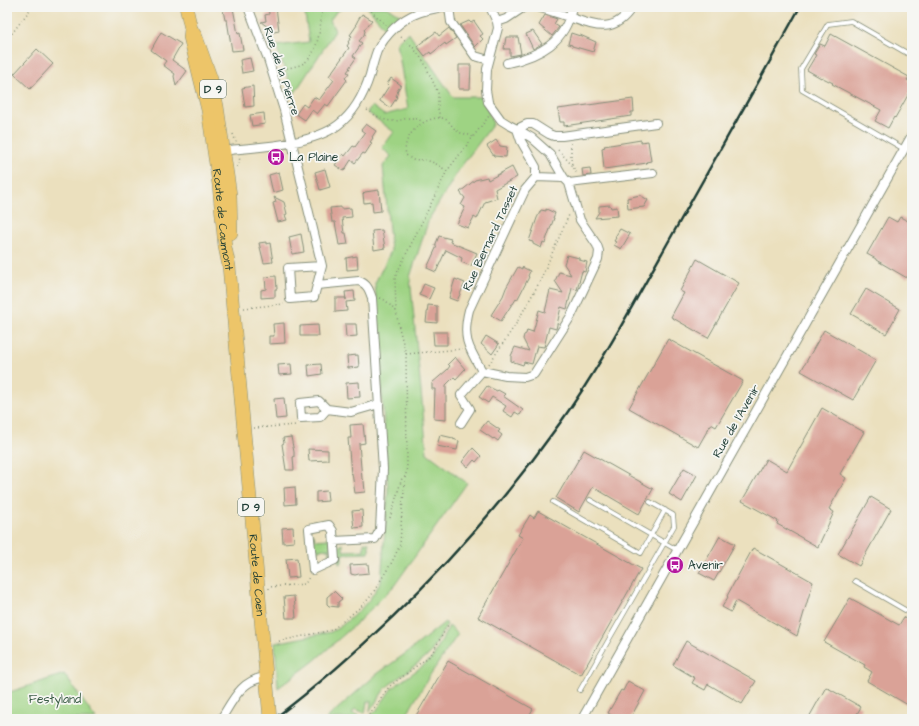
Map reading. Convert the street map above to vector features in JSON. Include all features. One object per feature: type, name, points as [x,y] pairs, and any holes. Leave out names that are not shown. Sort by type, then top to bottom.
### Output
[{"type":"main road","name":"Route de Caumont","points":[[186,7],[191,30],[190,37],[219,151],[219,185],[225,247],[239,309]]},
{"type":"main road","name":"Route de Caen","points":[[239,309],[270,719]]},
{"type":"street","name":"Rue de la Pierre","points":[[248,7],[284,110],[322,266]]},
{"type":"street","points":[[219,151],[291,142],[316,136],[338,125],[348,116],[356,105],[365,88],[376,53],[393,30],[411,16],[420,12],[442,7]]},
{"type":"street","points":[[449,7],[451,22],[475,56],[489,60]]},
{"type":"street","points":[[461,423],[470,409],[461,395],[482,371],[506,376],[525,377],[534,374],[571,316],[598,259],[599,251],[597,245],[580,220],[566,181],[550,154],[532,138],[501,120],[488,102],[486,90],[487,69],[496,36],[498,22],[490,7]]},
{"type":"street","points":[[498,22],[506,19],[524,7]]},
{"type":"street","points":[[537,7],[589,25],[602,27],[616,23],[627,15],[632,7]]},
{"type":"street","points":[[507,63],[542,52],[559,37],[570,18],[572,7]]},
{"type":"street","points":[[518,129],[527,124],[533,124],[548,134],[554,136],[656,124]]},
{"type":"street","points":[[518,129],[521,141],[536,167],[536,177],[566,181],[653,173]]},
{"type":"street","name":"Rue de l'Avenir","points":[[582,719],[912,135]]},
{"type":"street","name":"Rue Bernard Tasset","points":[[482,371],[466,341],[466,322],[469,310],[525,190],[536,177]]},
{"type":"street","points":[[322,266],[317,285],[314,297],[290,299],[288,268],[322,266]]},
{"type":"street","points":[[317,285],[359,281],[369,288],[372,298],[383,469],[380,530],[375,539],[334,541]]},
{"type":"street","points":[[327,410],[320,417],[301,418],[300,403],[319,401],[327,410],[352,412],[379,404]]},
{"type":"street","points":[[329,525],[333,531],[334,541],[335,560],[313,570],[309,529],[329,525]]},
{"type":"street","points":[[221,719],[237,694],[245,685],[254,680],[266,677]]},
{"type":"lane","points":[[904,149],[802,90],[801,69],[828,24],[851,21],[912,56]]},
{"type":"lane","points":[[590,500],[677,550]]},
{"type":"lane","points":[[553,502],[641,553],[665,510]]},
{"type":"lane","points":[[580,690],[674,526],[673,515],[650,502]]},
{"type":"lane","points":[[855,581],[912,614]]},
{"type":"path","points":[[7,40],[32,7]]},
{"type":"path","points":[[272,73],[303,63],[311,57],[320,30],[322,7]]},
{"type":"path","points":[[370,7],[372,12],[389,26]]},
{"type":"path","points":[[401,37],[412,46],[424,62],[438,93],[440,118]]},
{"type":"path","points":[[367,110],[384,120],[393,121],[410,118],[418,119],[423,122]]},
{"type":"path","points":[[273,642],[332,630],[363,605],[371,596],[392,562],[400,545],[407,458],[406,354],[396,311],[397,302],[394,286],[396,273],[447,170],[494,110]]},
{"type":"path","points":[[447,170],[430,160],[413,160],[406,155],[405,145],[415,130],[423,122],[445,118],[460,133],[473,137]]},
{"type":"path","points":[[571,135],[570,150],[572,165]]},
{"type":"path","points":[[558,150],[572,165],[577,173],[578,180]]},
{"type":"path","points":[[482,371],[487,368],[526,308],[548,265],[570,212]]},
{"type":"path","points":[[372,298],[382,298],[396,311]]},
{"type":"path","points":[[239,309],[285,304]]},
{"type":"path","points":[[406,354],[461,349],[466,341]]},
{"type":"path","points":[[254,428],[296,425],[301,418]]},
{"type":"path","points":[[380,530],[387,528],[399,485],[402,478],[405,477]]},
{"type":"path","points":[[269,587],[305,584]]},
{"type":"path","points":[[362,719],[372,712],[390,686],[431,655],[448,625]]},
{"type":"green space","points":[[304,7],[345,7],[336,12],[330,20],[335,31],[294,94],[276,46],[309,42]]},
{"type":"green space","points":[[367,7],[387,7],[400,15],[385,28]]},
{"type":"green space","points":[[408,32],[453,97],[483,97],[493,124],[460,168],[429,219],[410,277],[427,453],[467,483],[394,586],[358,622],[314,661],[278,688],[275,643],[331,632],[340,627],[360,610],[381,582],[388,490],[375,283],[391,251],[383,166],[391,156],[382,148],[394,132],[367,112],[372,106],[384,115],[408,109],[397,43]]},
{"type":"green space","points":[[327,532],[330,534],[331,555],[329,556],[329,549],[316,550],[315,557],[313,534],[315,540],[328,539]]},
{"type":"green space","points":[[364,542],[369,543],[369,553],[342,554],[342,562],[339,564],[338,547],[343,544],[343,551],[364,550]]},
{"type":"green space","points":[[445,622],[447,624],[430,654],[389,685],[370,711],[371,701],[367,702],[365,713],[355,709],[352,713],[362,717],[326,719],[377,674]]},
{"type":"green space","points":[[449,626],[458,634],[430,675],[404,719],[366,719],[376,711],[392,688],[433,657]]},
{"type":"green space","name":"Festyland","points":[[64,674],[96,719],[7,719],[7,693]]},
{"type":"building","points":[[268,7],[276,7],[279,31],[269,33],[268,27],[261,22],[266,21],[265,15],[269,14]]},
{"type":"building","points":[[233,8],[243,50],[232,51],[227,20],[225,20],[223,10]]},
{"type":"building","points":[[362,14],[372,20],[364,30],[364,35],[359,41],[362,43],[353,56],[356,58],[347,72],[349,73],[345,78],[347,80],[328,106],[325,104],[317,114],[312,110],[305,120],[296,114],[303,104],[307,107],[314,97],[319,100],[334,80],[329,76],[349,48],[347,46],[352,36],[350,35]]},
{"type":"building","points":[[545,15],[557,19],[554,24],[559,27],[552,36],[539,25]]},
{"type":"building","points":[[469,21],[471,23],[474,21],[483,34],[480,36],[483,39],[475,47],[460,25]]},
{"type":"building","points":[[449,28],[456,38],[446,45],[445,43],[431,54],[430,52],[425,56],[417,46],[436,32],[439,36]]},
{"type":"building","points":[[533,31],[542,44],[533,49],[526,34]]},
{"type":"building","points":[[161,32],[181,44],[172,60],[187,71],[176,86],[175,74],[163,65],[166,61],[151,50]]},
{"type":"building","points":[[571,33],[596,42],[593,52],[568,44]]},
{"type":"building","points":[[831,34],[909,77],[907,80],[912,83],[912,88],[888,128],[875,121],[881,110],[807,70],[816,55],[814,54],[820,44],[825,46]]},
{"type":"building","points":[[506,37],[518,37],[521,54],[510,56],[510,49],[504,49]]},
{"type":"building","points":[[37,49],[53,64],[30,89],[14,74]]},
{"type":"building","points":[[250,58],[253,71],[242,73],[240,60]]},
{"type":"building","points":[[459,65],[471,65],[470,89],[459,89]]},
{"type":"building","points":[[391,78],[401,85],[397,91],[397,97],[390,108],[380,100],[389,86],[387,84]]},
{"type":"building","points":[[253,86],[254,106],[245,107],[242,88]]},
{"type":"building","points":[[633,99],[634,112],[631,112],[631,116],[564,126],[564,122],[560,122],[558,109]]},
{"type":"building","points":[[264,113],[265,124],[252,126],[250,115]]},
{"type":"building","points":[[366,124],[376,131],[370,142],[372,143],[365,154],[363,153],[355,163],[351,160],[344,171],[335,165],[343,154],[345,156],[353,146],[355,147],[365,133],[361,130]]},
{"type":"building","points":[[496,140],[500,146],[507,147],[506,157],[494,156],[487,146]]},
{"type":"building","points":[[641,140],[641,142],[648,141],[651,161],[646,162],[647,163],[604,169],[602,148],[605,147],[604,146]]},
{"type":"building","points":[[512,167],[517,177],[495,189],[497,198],[485,202],[477,219],[474,217],[468,228],[457,224],[465,207],[461,205],[465,198],[460,192],[475,180],[487,177],[488,180]]},
{"type":"building","points":[[590,168],[591,175],[583,176],[582,169]]},
{"type":"building","points":[[325,169],[330,187],[320,190],[315,172]]},
{"type":"building","points":[[279,172],[283,190],[273,193],[269,175]]},
{"type":"building","points":[[379,190],[381,211],[373,212],[372,202],[364,203],[363,194],[365,192]]},
{"type":"building","points":[[640,195],[648,200],[644,207],[628,209],[627,198]]},
{"type":"building","points":[[274,197],[284,202],[287,220],[278,222],[273,203],[276,202]]},
{"type":"building","points":[[610,205],[611,208],[617,207],[618,216],[595,218],[599,212],[599,206]]},
{"type":"building","points":[[341,207],[341,209],[351,208],[352,217],[342,218],[344,233],[346,233],[348,244],[339,245],[335,222],[332,222],[330,208]]},
{"type":"building","points":[[546,209],[555,213],[545,243],[543,242],[541,248],[529,241],[541,210],[546,211]]},
{"type":"building","points":[[888,217],[897,222],[900,217],[912,223],[912,270],[907,278],[867,254]]},
{"type":"building","points":[[620,229],[630,234],[621,249],[614,245],[616,242],[614,241],[616,238],[615,237]]},
{"type":"building","points":[[382,230],[385,248],[374,250],[372,231]]},
{"type":"building","points":[[301,234],[304,252],[292,254],[289,237]]},
{"type":"building","points":[[439,236],[451,239],[450,242],[477,253],[471,266],[461,262],[462,258],[446,250],[436,272],[427,268],[437,246],[435,246]]},
{"type":"building","points":[[266,242],[266,244],[270,243],[273,262],[264,263],[259,243]]},
{"type":"building","points":[[567,255],[587,262],[585,272],[582,271],[577,290],[572,288],[567,309],[561,307],[556,329],[549,327],[544,347],[537,346],[532,364],[524,362],[523,365],[511,361],[511,356],[515,347],[529,351],[523,339],[524,335],[526,334],[527,330],[533,332],[539,310],[545,312],[550,290],[563,293],[555,281],[559,272],[571,275],[564,264]]},
{"type":"building","points":[[357,256],[358,269],[347,270],[346,258]]},
{"type":"building","points":[[697,259],[739,283],[708,338],[671,317],[684,293],[680,291]]},
{"type":"building","points":[[518,267],[522,269],[522,267],[530,271],[529,277],[517,300],[516,299],[512,304],[501,321],[491,315]]},
{"type":"building","points":[[276,276],[277,289],[275,289],[275,297],[261,298],[261,290],[266,289],[265,277]]},
{"type":"building","points":[[455,279],[465,283],[457,301],[449,298]]},
{"type":"building","points":[[424,284],[434,288],[429,299],[419,295]]},
{"type":"building","points":[[866,289],[900,309],[886,334],[851,314]]},
{"type":"building","points":[[354,291],[355,301],[346,302],[347,311],[335,312],[335,298],[346,298],[345,292]]},
{"type":"building","points":[[428,305],[437,306],[437,323],[426,322]]},
{"type":"building","points":[[284,323],[285,343],[269,344],[269,336],[274,336],[273,324]]},
{"type":"building","points":[[345,324],[356,324],[357,336],[346,337]]},
{"type":"building","points":[[318,325],[319,336],[300,336],[300,326]]},
{"type":"building","points":[[824,330],[876,360],[853,400],[801,371]]},
{"type":"building","points":[[433,332],[447,332],[447,345],[434,345]]},
{"type":"building","points":[[486,336],[499,344],[492,354],[481,344]]},
{"type":"building","points":[[668,339],[743,381],[716,427],[711,424],[698,447],[629,408]]},
{"type":"building","points":[[358,355],[359,367],[348,368],[347,356]]},
{"type":"building","points":[[455,357],[465,369],[456,379],[454,377],[446,385],[446,420],[434,419],[435,389],[432,389],[432,383],[447,370],[450,366],[448,364]]},
{"type":"building","points":[[291,364],[292,374],[279,375],[278,365]]},
{"type":"building","points":[[321,364],[322,374],[309,376],[308,365]]},
{"type":"building","points":[[359,382],[360,397],[347,398],[346,383]]},
{"type":"building","points":[[487,386],[505,394],[503,396],[523,410],[520,415],[515,412],[512,417],[503,411],[506,406],[492,397],[488,403],[479,397]]},
{"type":"building","points":[[284,398],[286,418],[276,419],[274,399]]},
{"type":"building","points":[[822,408],[864,432],[840,474],[846,478],[829,509],[834,512],[818,547],[777,524],[778,521],[742,501],[766,459],[787,471]]},
{"type":"building","points":[[487,421],[500,430],[498,432],[502,435],[498,441],[480,430]]},
{"type":"building","points":[[363,424],[365,443],[359,444],[362,479],[364,481],[365,492],[355,493],[352,473],[351,474],[348,438],[351,438],[350,425]]},
{"type":"building","points":[[440,435],[459,441],[457,450],[437,446]]},
{"type":"building","points":[[291,437],[294,452],[294,470],[286,470],[282,444],[284,443],[283,438]]},
{"type":"building","points":[[473,448],[481,456],[476,462],[474,460],[468,467],[462,462]]},
{"type":"building","points":[[308,449],[328,450],[328,460],[309,461]]},
{"type":"building","points":[[584,450],[653,489],[639,514],[593,487],[579,512],[556,498]]},
{"type":"building","points":[[684,468],[697,475],[682,502],[669,494]]},
{"type":"building","points":[[295,487],[296,504],[285,505],[284,488]]},
{"type":"building","points":[[327,491],[328,501],[316,502],[316,492]]},
{"type":"building","points":[[871,497],[891,509],[859,566],[838,554]]},
{"type":"building","points":[[362,510],[363,527],[354,528],[352,511]]},
{"type":"building","points":[[538,511],[641,569],[581,675],[478,617],[523,538],[518,535],[530,515],[534,518]]},
{"type":"building","points":[[293,527],[294,542],[283,543],[282,528]]},
{"type":"building","points":[[720,536],[735,544],[714,581],[699,573]]},
{"type":"building","points":[[753,548],[813,582],[797,636],[736,601],[731,612],[722,607]]},
{"type":"building","points":[[297,558],[299,577],[288,578],[286,559]]},
{"type":"building","points":[[368,564],[369,573],[355,575],[351,574],[350,565]]},
{"type":"building","points":[[334,591],[342,599],[338,602],[338,607],[329,606],[327,604],[327,597]]},
{"type":"building","points":[[294,596],[296,618],[286,618],[284,597]]},
{"type":"building","points":[[850,598],[899,625],[904,617],[912,622],[912,698],[908,705],[867,681],[872,672],[864,667],[865,665],[824,642]]},
{"type":"building","points":[[686,641],[756,681],[742,704],[708,684],[705,690],[692,683],[695,678],[673,665]]},
{"type":"building","points":[[448,661],[533,709],[527,719],[414,719]]},
{"type":"building","points":[[628,681],[645,691],[630,719],[612,719],[613,716],[608,713]]},
{"type":"building","points":[[826,687],[861,707],[854,719],[808,719]]},
{"type":"railway","points":[[274,719],[353,653],[428,582],[497,505],[560,423],[589,380],[615,336],[800,7]]},
{"type":"place","name":"La Plaine","points":[[276,157]]},
{"type":"place","name":"Avenir","points":[[675,565]]}]
